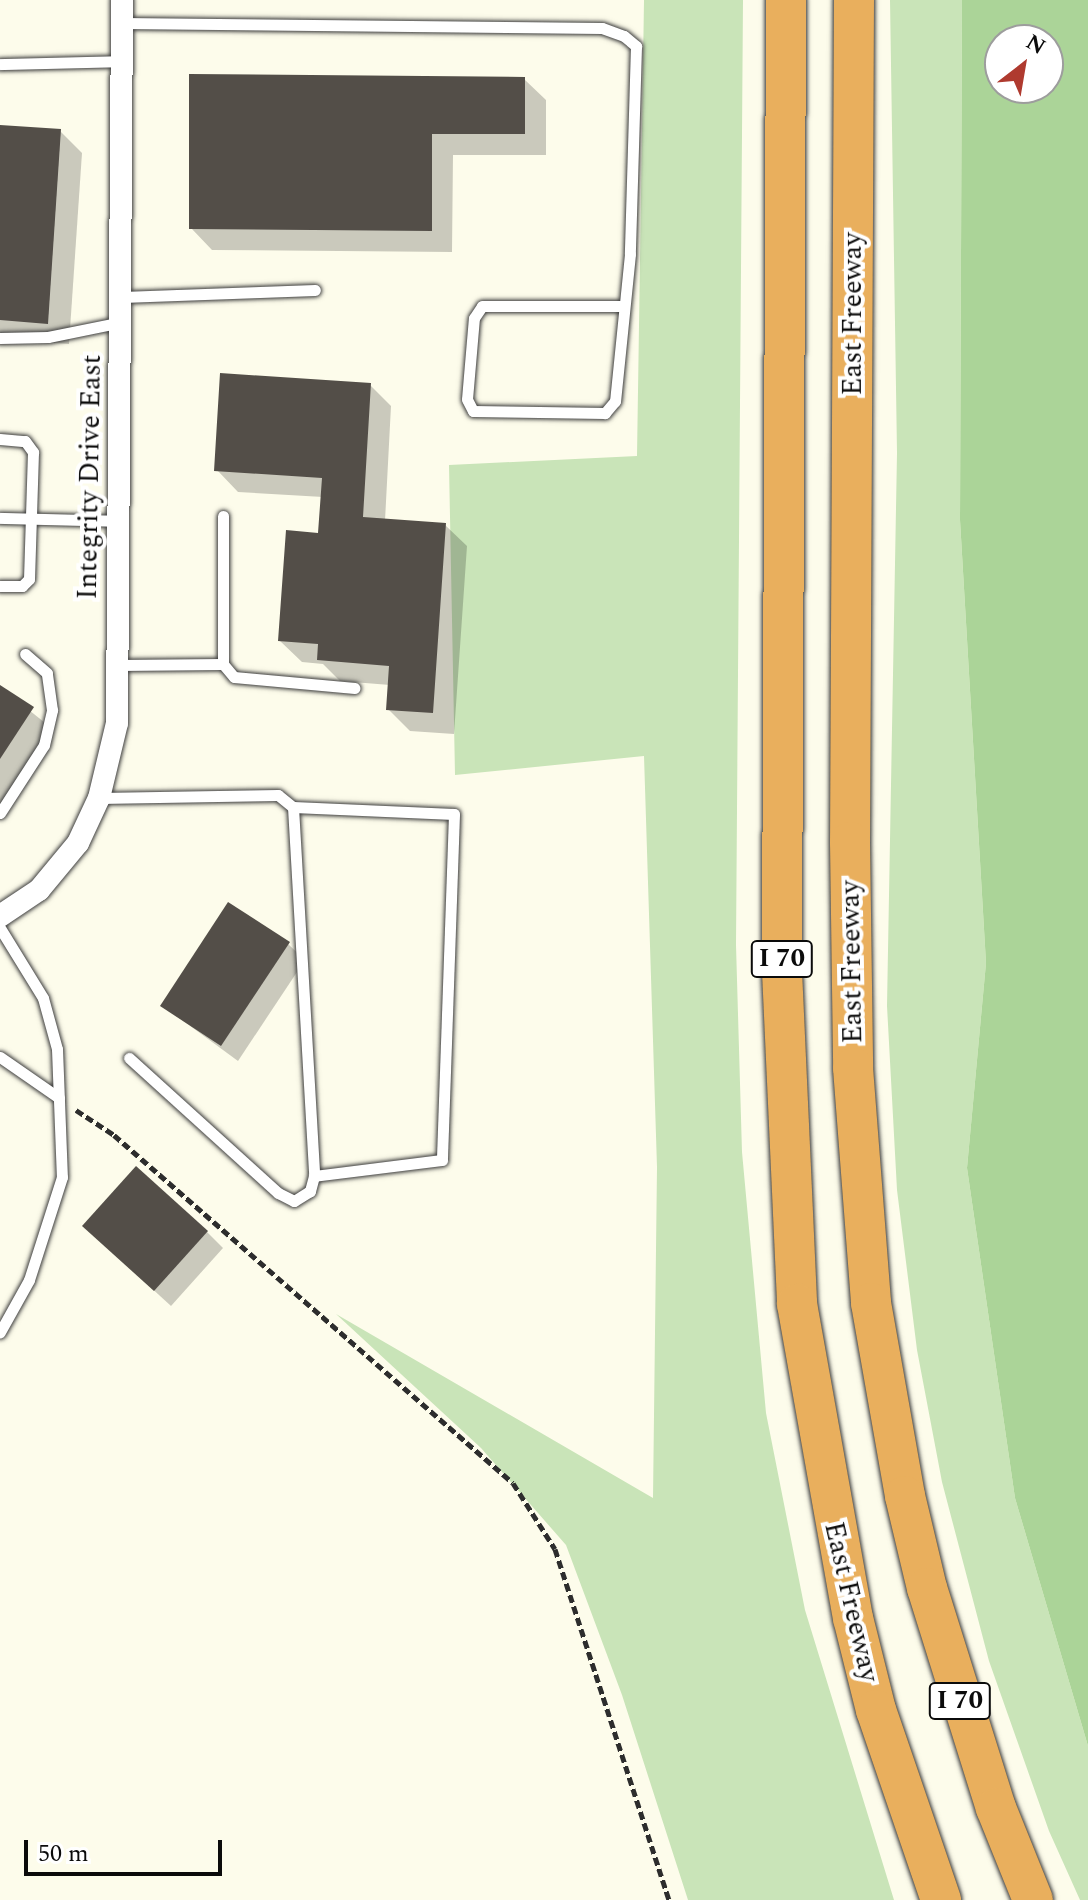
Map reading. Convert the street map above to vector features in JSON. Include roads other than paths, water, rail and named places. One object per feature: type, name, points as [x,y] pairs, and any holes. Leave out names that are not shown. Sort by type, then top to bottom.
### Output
[{"type":"highway","name":"East Freeway","points":[[786,0],[782,971],[797,1304],[853,1618],[876,1710],[941,1900]]},
{"type":"highway","name":"East Freeway","points":[[854,0],[850,842],[853,1068],[871,1303],[905,1496],[927,1588],[996,1808],[1033,1900]]},
{"type":"street","name":"Integrity Drive East","points":[[1,920],[60,868],[99,798],[117,723],[122,0]]},
{"type":"lane","points":[[122,23],[602,28],[624,36],[636,46],[624,306],[615,401],[605,413],[473,411],[467,399],[474,318],[482,306],[624,306]]},
{"type":"lane","points":[[0,64],[122,61]]},
{"type":"lane","points":[[122,297],[315,290]]},
{"type":"lane","points":[[0,338],[48,337],[122,322]]},
{"type":"lane","points":[[0,439],[25,441],[33,452],[29,579],[22,586],[0,586]]},
{"type":"lane","points":[[223,516],[223,664],[234,677],[251,681],[354,688]]},
{"type":"lane","points":[[0,518],[119,521]]},
{"type":"lane","points":[[0,813],[44,745],[52,710],[47,673],[25,654]]},
{"type":"lane","points":[[118,665],[223,664]]},
{"type":"lane","points":[[99,798],[278,795],[293,807],[454,814],[442,1160],[314,1176]]},
{"type":"lane","points":[[129,1058],[278,1193],[294,1201],[310,1191],[314,1176],[293,807]]},
{"type":"lane","points":[[0,1332],[29,1280],[62,1177],[57,1049],[43,998],[1,920]]},
{"type":"lane","points":[[0,1057],[59,1098]]}]
